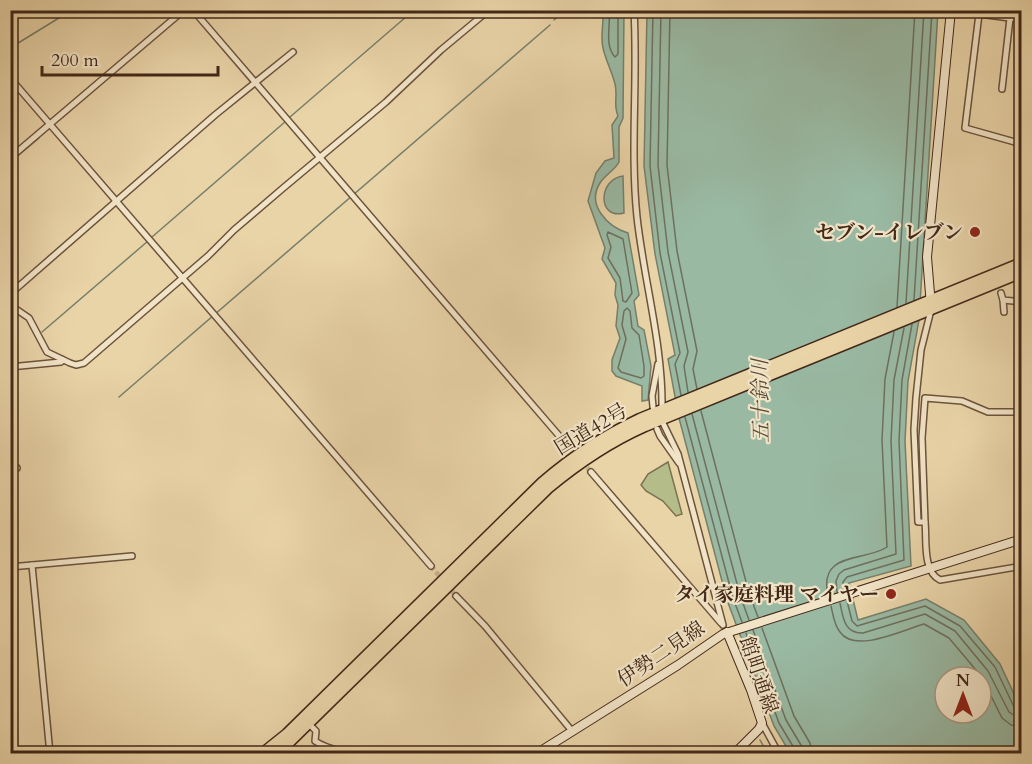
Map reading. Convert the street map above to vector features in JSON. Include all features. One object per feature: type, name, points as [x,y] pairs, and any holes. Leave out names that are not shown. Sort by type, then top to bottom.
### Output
[{"type":"highway","name":"国道42号","points":[[262,753],[287,734],[559,468],[602,438],[928,306],[1022,263]]},
{"type":"highway","name":"国道42号","points":[[928,306],[1022,272]]},
{"type":"highway","name":"国道42号","points":[[277,753],[548,488],[610,442],[662,415]]},
{"type":"main road","points":[[928,306],[927,257],[951,10]]},
{"type":"main road","name":"伊勢二見線","points":[[536,753],[678,665],[728,629],[1022,539]]},
{"type":"main road","name":"館町通線","points":[[728,629],[762,723],[759,729],[734,753]]},
{"type":"street","points":[[10,158],[184,10]]},
{"type":"street","points":[[193,10],[567,445]]},
{"type":"street","points":[[10,305],[29,318],[47,352],[76,364],[84,363],[489,10]]},
{"type":"street","points":[[634,10],[633,175],[637,219],[659,362],[662,415],[660,436],[681,465]]},
{"type":"street","points":[[1002,89],[1011,10]]},
{"type":"street","points":[[1022,19],[979,12],[965,128],[1022,144]]},
{"type":"street","points":[[10,294],[255,81],[293,51]]},
{"type":"street","points":[[10,78],[431,566]]},
{"type":"street","points":[[1001,293],[1004,312]]},
{"type":"street","points":[[1003,300],[1022,303]]},
{"type":"street","points":[[925,522],[918,522],[914,429],[921,350],[928,306]]},
{"type":"street","points":[[10,367],[63,360]]},
{"type":"street","points":[[659,362],[653,387],[681,465],[728,629]]},
{"type":"street","points":[[1022,412],[988,412],[962,401],[925,398],[922,438],[925,522],[929,568],[933,576],[940,580],[1022,567]]},
{"type":"street","points":[[591,472],[728,629]]},
{"type":"street","points":[[10,567],[132,556]]},
{"type":"street","points":[[32,565],[50,753]]},
{"type":"street","points":[[456,596],[485,626],[572,732]]},
{"type":"street","points":[[762,723],[778,753]]},
{"type":"street","points":[[309,724],[316,730],[315,741],[317,743],[350,753]]},
{"type":"shaded area","points":[[668,462],[682,514],[676,516],[663,501],[646,491],[641,485],[648,474]]},
{"type":"water","points":[[603,11],[624,11],[623,118],[619,127],[619,162],[600,183],[596,191],[596,199],[601,214],[613,226],[628,233],[639,295],[634,301],[638,326],[644,330],[651,366],[648,400],[642,401],[642,386],[616,376],[612,371],[612,360],[620,338],[616,326],[618,305],[615,295],[616,283],[602,259],[605,248],[588,201],[596,173],[605,161],[614,158],[612,125],[618,116],[615,84],[602,43]]},
{"type":"water","name":"五十鈴川","points":[[647,11],[938,11],[919,320],[908,381],[905,441],[911,566],[849,583],[858,620],[926,599],[964,620],[1000,664],[1021,709],[1021,753],[790,753],[774,726],[727,600],[679,418],[668,359],[675,355],[655,254],[644,166]]},
{"type":"water","points":[[623,176],[624,213],[615,214],[605,205],[605,191],[615,179]]},
{"type":"waterway","points":[[10,48],[72,10]]},
{"type":"waterway","points":[[290,117],[414,10]]},
{"type":"waterway","points":[[554,20],[566,10]]},
{"type":"waterway","points":[[119,397],[550,25]]},
{"type":"waterway","points":[[63,117],[102,83]]},
{"type":"waterway","points":[[152,237],[286,121]]},
{"type":"waterway","points":[[14,159],[39,138]]},
{"type":"waterway","points":[[42,332],[148,241]]},
{"type":"waterway","points":[[760,740],[768,754]]},
{"type":"tunnel","points":[[567,445],[591,472]]},
{"type":"tunnel","points":[[431,566],[456,596]]},
{"type":"place","name":"セブン-イレブン","points":[[975,232]]},
{"type":"place","name":"タイ家庭料理 マイヤー","points":[[891,594]]}]
